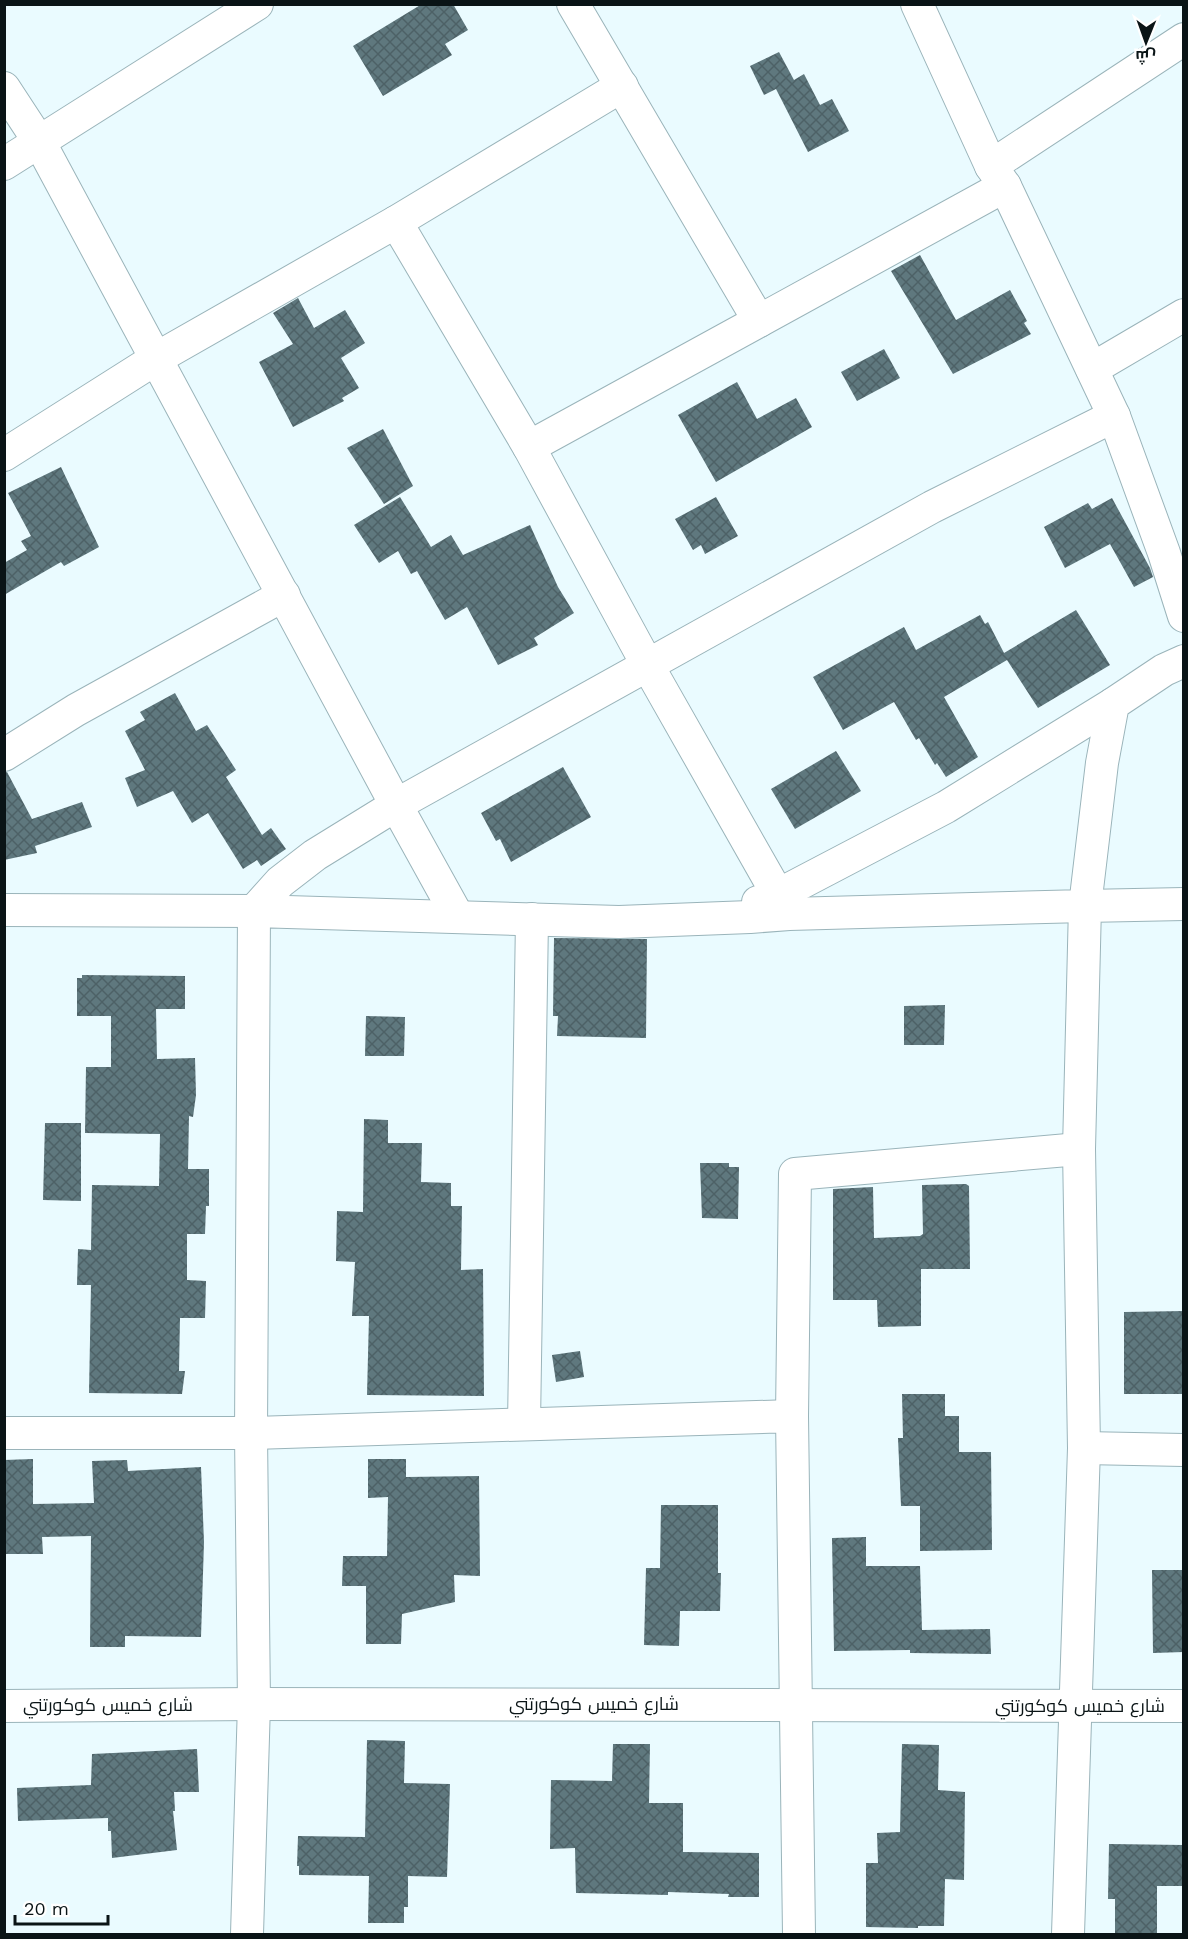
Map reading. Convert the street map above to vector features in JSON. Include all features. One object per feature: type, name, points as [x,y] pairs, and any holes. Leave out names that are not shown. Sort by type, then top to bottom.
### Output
[{"type":"street","points":[[4,164],[257,4]]},
{"type":"street","points":[[573,4],[759,321]]},
{"type":"street","points":[[917,4],[1114,416],[1164,553],[1184,616]]},
{"type":"street","points":[[529,447],[759,321],[998,176],[1184,39]]},
{"type":"street","points":[[4,455],[157,358],[396,222],[621,86]]},
{"type":"street","points":[[4,88],[39,143],[157,358],[458,917]]},
{"type":"street","points":[[396,222],[529,447],[648,666],[778,895]]},
{"type":"street","points":[[1092,369],[1184,315]]},
{"type":"street","points":[[248,1935],[254,1704],[251,1433],[254,911],[280,882],[315,855],[396,805],[932,507],[1114,416]]},
{"type":"street","points":[[4,755],[76,710],[284,595]]},
{"type":"street","points":[[706,919],[778,895],[946,807],[1164,670],[1184,661]]},
{"type":"street","points":[[1068,1935],[1083,1448],[1079,1149],[1085,906],[1102,763],[1113,704]]},
{"type":"street","points":[[4,910],[254,911],[619,922],[789,914],[1184,904]]},
{"type":"street","points":[[524,1424],[532,919]]},
{"type":"street","points":[[799,1935],[792,1416],[795,1174],[1079,1149]]},
{"type":"street","points":[[4,1433],[251,1433],[792,1416]]},
{"type":"street","points":[[1083,1448],[1184,1450]]},
{"type":"street","name":"شارع خميس كوكورتني","points":[[4,1706],[254,1704],[1184,1706]]},
{"type":"building","points":[[422,4],[453,4],[468,30],[445,44],[452,55],[383,96],[353,46]]},
{"type":"building","points":[[779,52],[794,80],[804,74],[820,105],[832,99],[849,131],[808,152],[776,89],[764,95],[750,66]]},
{"type":"building","points":[[920,255],[956,320],[1010,290],[1027,321],[1024,323],[1031,334],[953,374],[891,271]]},
{"type":"building","points":[[298,298],[314,328],[345,310],[365,343],[341,358],[359,388],[342,398],[344,401],[293,427],[259,362],[293,344],[273,313]]},
{"type":"building","points":[[884,349],[900,378],[857,401],[841,372]]},
{"type":"building","points":[[737,382],[757,419],[796,398],[812,427],[716,482],[678,415]]},
{"type":"building","points":[[383,429],[413,486],[384,504],[347,448]]},
{"type":"building","points":[[61,467],[99,547],[64,566],[61,562],[4,595],[4,563],[27,550],[21,541],[31,536],[8,493]]},
{"type":"building","points":[[400,497],[431,547],[451,535],[463,555],[530,525],[558,587],[574,613],[534,638],[538,645],[498,665],[467,607],[445,620],[417,571],[411,574],[398,551],[379,563],[354,525]]},
{"type":"building","points":[[716,497],[738,536],[705,554],[701,545],[693,550],[675,519]]},
{"type":"building","points":[[1112,498],[1153,577],[1134,587],[1110,544],[1065,568],[1044,527],[1088,503],[1092,509]]},
{"type":"building","points":[[1076,610],[1110,665],[1038,708],[1007,660],[944,697],[978,757],[946,777],[937,763],[935,765],[919,738],[916,740],[894,702],[843,730],[813,677],[904,627],[916,650],[980,615],[985,624],[988,622],[1004,653]]},
{"type":"building","points":[[175,693],[196,731],[207,725],[236,770],[226,777],[262,835],[271,828],[286,849],[261,866],[257,860],[243,869],[208,813],[192,823],[173,791],[137,807],[125,778],[145,770],[125,731],[145,720],[140,712]]},
{"type":"building","points":[[836,751],[861,791],[795,829],[771,789]]},
{"type":"building","points":[[563,767],[591,817],[511,862],[500,839],[496,841],[481,813]]},
{"type":"building","points":[[7,772],[32,819],[82,802],[92,827],[35,846],[37,853],[4,860],[4,773]]},
{"type":"building","points":[[554,938],[647,939],[646,1038],[557,1036],[558,1016],[553,1016]]},
{"type":"building","points":[[82,975],[185,976],[185,1009],[156,1009],[157,1059],[195,1058],[196,1095],[193,1117],[189,1116],[188,1169],[209,1169],[209,1206],[206,1206],[205,1234],[187,1234],[187,1280],[206,1281],[205,1318],[180,1318],[179,1371],[185,1371],[182,1394],[89,1393],[91,1285],[77,1285],[78,1249],[91,1250],[92,1185],[159,1186],[160,1134],[85,1133],[86,1067],[111,1067],[111,1016],[77,1016],[77,978],[82,978]]},
{"type":"building","points":[[945,1005],[944,1045],[904,1045],[904,1006]]},
{"type":"building","points":[[366,1016],[405,1017],[404,1056],[365,1056]]},
{"type":"building","points":[[364,1119],[388,1120],[388,1143],[422,1143],[421,1182],[451,1183],[451,1206],[462,1206],[461,1270],[483,1269],[484,1396],[367,1395],[369,1316],[352,1316],[355,1262],[336,1261],[337,1211],[363,1212]]},
{"type":"building","points":[[45,1123],[81,1123],[81,1201],[43,1200]]},
{"type":"building","points":[[700,1163],[729,1163],[729,1167],[739,1167],[738,1219],[702,1218]]},
{"type":"building","points":[[966,1184],[969,1186],[970,1269],[921,1269],[921,1326],[878,1327],[877,1300],[833,1300],[833,1189],[873,1187],[874,1238],[920,1236],[923,1234],[922,1185]]},
{"type":"building","points":[[1184,1311],[1184,1394],[1124,1394],[1124,1312]]},
{"type":"building","points":[[580,1351],[584,1377],[556,1382],[552,1355]]},
{"type":"building","points":[[902,1394],[945,1394],[945,1416],[959,1416],[959,1452],[991,1452],[992,1550],[920,1551],[920,1506],[901,1506],[898,1438],[903,1438]]},
{"type":"building","points":[[33,1459],[33,1504],[94,1503],[92,1461],[127,1460],[128,1471],[201,1467],[204,1542],[201,1637],[125,1636],[125,1647],[90,1647],[91,1536],[42,1537],[43,1554],[4,1554],[4,1460]]},
{"type":"building","points":[[368,1459],[406,1459],[406,1477],[479,1476],[480,1576],[454,1575],[455,1602],[402,1614],[401,1644],[366,1644],[366,1586],[342,1586],[343,1556],[387,1556],[388,1497],[368,1498]]},
{"type":"building","points":[[661,1505],[718,1505],[720,1611],[680,1611],[679,1646],[644,1645],[646,1568],[660,1568]]},
{"type":"building","points":[[866,1537],[866,1566],[920,1566],[922,1630],[990,1629],[991,1654],[910,1653],[910,1650],[834,1651],[832,1538]]},
{"type":"building","points":[[1152,1570],[1184,1570],[1184,1652],[1153,1653]]},
{"type":"building","points":[[367,1740],[405,1741],[404,1783],[450,1784],[447,1877],[408,1876],[408,1907],[404,1907],[404,1923],[368,1923],[369,1876],[299,1875],[299,1866],[297,1866],[298,1836],[365,1837]]},
{"type":"building","points":[[613,1744],[650,1744],[649,1803],[683,1803],[683,1852],[759,1853],[759,1897],[668,1892],[668,1895],[576,1893],[575,1848],[550,1849],[551,1780],[612,1781]]},
{"type":"building","points":[[902,1744],[939,1745],[938,1790],[965,1792],[964,1880],[945,1879],[944,1926],[866,1927],[866,1863],[878,1863],[877,1833],[900,1832]]},
{"type":"building","points":[[197,1749],[199,1792],[174,1792],[175,1811],[173,1811],[177,1850],[112,1858],[108,1818],[18,1821],[17,1788],[91,1785],[92,1754]]},
{"type":"building","points":[[1109,1844],[1184,1845],[1184,1886],[1157,1886],[1157,1935],[1115,1935],[1115,1899],[1108,1899]]}]
